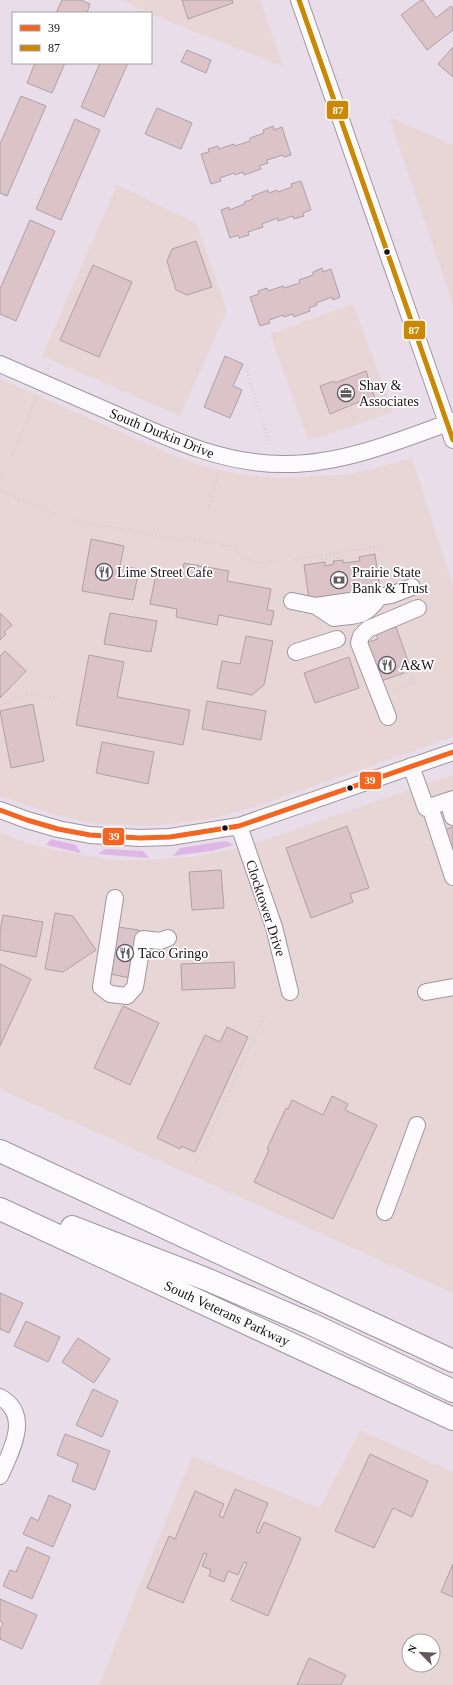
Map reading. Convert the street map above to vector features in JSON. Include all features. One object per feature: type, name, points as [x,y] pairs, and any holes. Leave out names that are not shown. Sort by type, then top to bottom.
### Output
[{"type":"highway","points":[[0,1151],[453,1361]]},
{"type":"highway","points":[[7,1212],[75,1228],[206,1279],[311,1324],[453,1391]]},
{"type":"highway","name":"South Veterans Parkway","points":[[7,1212],[453,1419]]},
{"type":"highway","points":[[76,1244],[124,1281],[453,1434]]},
{"type":"street","points":[[299,0],[406,309],[450,422],[453,440]]},
{"type":"street","name":"South Durkin Drive","points":[[0,364],[180,443],[203,452],[242,460],[287,464],[325,461],[365,452],[450,422]]},
{"type":"street","points":[[292,600],[316,606],[391,595],[412,587]]},
{"type":"street","points":[[388,717],[359,643],[361,636],[368,629],[418,608]]},
{"type":"street","points":[[296,652],[337,639]]},
{"type":"street","points":[[0,810],[26,820],[58,829],[107,837],[170,837],[239,826],[453,752]]},
{"type":"street","points":[[411,766],[426,808],[450,800],[453,817]]},
{"type":"street","points":[[430,807],[453,877]]},
{"type":"street","name":"Clocktower Drive","points":[[239,826],[274,927],[290,992]]},
{"type":"street","points":[[115,898],[100,987],[105,991],[110,994],[127,996],[135,987],[142,939],[160,941],[168,938]]},
{"type":"street","points":[[426,992],[453,987]]},
{"type":"street","points":[[385,1212],[417,1125]]},
{"type":"street","points":[[0,1397],[8,1401],[16,1412],[18,1428],[13,1445],[0,1476]]},
{"type":"path","points":[[247,371],[269,442]]},
{"type":"path","points":[[12,456],[37,396]]},
{"type":"path","points":[[349,405],[356,428]]},
{"type":"path","points":[[208,509],[219,470]]},
{"type":"path","points":[[0,480],[4,473]]},
{"type":"path","points":[[0,490],[59,515]]},
{"type":"path","points":[[73,520],[180,540],[186,538],[234,547],[242,558],[258,563],[278,561]]},
{"type":"path","points":[[294,559],[384,546]]},
{"type":"path","points":[[337,553],[338,561]]},
{"type":"path","points":[[321,555],[322,559],[337,557]]},
{"type":"path","points":[[405,674],[404,670],[434,660]]},
{"type":"path","points":[[394,689],[412,683],[409,673],[399,675]]},
{"type":"path","points":[[0,705],[22,695],[28,694],[61,698]]},
{"type":"path","points":[[196,1163],[264,1017]]},
{"type":"shaded area","points":[[120,0],[260,0],[283,66],[185,28],[152,14],[152,12],[148,12]]},
{"type":"shaded area","points":[[389,117],[453,145],[453,305]]},
{"type":"shaded area","points":[[117,185],[196,223],[227,311],[180,416],[42,356]]},
{"type":"shaded area","points":[[353,304],[393,412],[327,435],[308,439],[270,334]]},
{"type":"shaded area","points":[[0,379],[168,453],[202,466],[235,473],[273,478],[340,475],[369,470],[412,458],[453,586],[453,737],[254,807],[213,818],[171,824],[147,826],[90,823],[53,814],[0,796]]},
{"type":"shaded area","points":[[453,775],[453,1293],[0,1089],[0,833],[45,848],[112,860],[149,860],[190,857],[229,850],[264,840]]},
{"type":"shaded area","points":[[51,839],[76,845],[81,853],[46,845]]},
{"type":"shaded area","points":[[224,841],[234,845],[212,851],[173,856],[180,848]]},
{"type":"shaded area","points":[[105,849],[143,851],[149,858],[98,854]]},
{"type":"shaded area","points":[[360,1430],[453,1472],[453,1685],[99,1685],[192,1456],[320,1508]]},
{"type":"building","points":[[62,0],[81,0],[90,4],[87,12],[56,12]]},
{"type":"building","points":[[182,0],[232,0],[233,3],[188,19]]},
{"type":"building","points":[[423,0],[436,18],[451,6],[453,9],[453,30],[427,50],[401,15]]},
{"type":"building","points":[[453,47],[453,77],[438,64]]},
{"type":"building","points":[[187,50],[211,60],[206,73],[181,62]]},
{"type":"building","points":[[35,64],[65,64],[52,93],[27,83]]},
{"type":"building","points":[[100,64],[128,64],[104,117],[81,107]]},
{"type":"building","points":[[21,96],[46,106],[7,196],[0,193],[0,144]]},
{"type":"building","points":[[157,108],[192,123],[181,149],[145,134]]},
{"type":"building","points":[[75,119],[100,130],[61,220],[36,209]]},
{"type":"building","points":[[273,126],[274,130],[282,127],[291,155],[284,157],[283,155],[267,160],[268,163],[259,166],[261,169],[244,175],[243,172],[235,175],[234,173],[220,178],[221,181],[211,184],[201,154],[209,152],[208,149],[218,146],[219,149],[250,141],[250,138],[264,133],[263,130]]},
{"type":"building","points":[[301,181],[311,210],[303,213],[304,216],[294,219],[293,216],[278,221],[278,218],[262,224],[263,227],[248,232],[249,235],[239,238],[238,235],[230,238],[221,210],[229,207],[229,210],[245,204],[244,202],[253,199],[252,196],[268,190],[269,193],[277,190],[278,192],[292,187],[291,184]]},
{"type":"building","points":[[30,220],[55,231],[16,321],[0,314],[0,289]]},
{"type":"building","points":[[196,241],[212,287],[187,295],[176,290],[167,261],[172,249]]},
{"type":"building","points":[[93,265],[132,282],[99,357],[60,340]]},
{"type":"building","points":[[322,268],[323,272],[331,269],[340,297],[333,300],[332,297],[316,303],[317,305],[309,308],[310,311],[294,317],[293,314],[284,317],[283,315],[269,320],[270,323],[260,326],[250,297],[259,294],[258,291],[267,288],[268,291],[283,286],[284,288],[300,283],[299,280],[313,275],[313,272]]},
{"type":"building","points":[[225,356],[243,364],[233,386],[242,390],[230,418],[204,407]]},
{"type":"building","points":[[366,371],[375,399],[362,403],[361,401],[330,414],[320,386],[334,381],[335,383]]},
{"type":"building","points":[[91,539],[124,546],[120,566],[139,569],[133,600],[82,591]]},
{"type":"building","points":[[375,554],[380,589],[374,589],[374,593],[309,599],[304,565],[325,562],[325,566],[334,564],[333,561],[343,560],[343,563],[360,561],[359,557]]},
{"type":"building","points":[[184,563],[229,571],[227,581],[271,589],[267,610],[274,611],[271,625],[219,615],[217,625],[176,617],[177,609],[150,604],[157,569],[182,574]]},
{"type":"building","points":[[0,613],[12,625],[4,632],[6,634],[0,640]]},
{"type":"building","points":[[110,613],[157,621],[151,652],[104,644]]},
{"type":"building","points":[[396,627],[409,664],[402,667],[404,673],[378,682],[365,643],[378,639],[376,634]]},
{"type":"building","points":[[246,636],[273,641],[264,685],[252,695],[217,688],[222,661],[240,664]]},
{"type":"building","points":[[5,651],[26,671],[0,698],[0,656]]},
{"type":"building","points":[[89,655],[124,662],[117,697],[190,710],[183,745],[76,725]]},
{"type":"building","points":[[349,657],[359,688],[315,703],[304,673]]},
{"type":"building","points":[[207,701],[266,711],[261,740],[202,729]]},
{"type":"building","points":[[33,704],[44,761],[11,768],[0,711]]},
{"type":"building","points":[[102,742],[154,752],[148,784],[96,773]]},
{"type":"building","points":[[347,826],[369,888],[350,894],[353,902],[311,918],[286,848]]},
{"type":"building","points":[[453,827],[453,871],[435,833]]},
{"type":"building","points":[[221,870],[224,908],[192,910],[189,872]]},
{"type":"building","points":[[55,913],[73,916],[96,950],[63,972],[45,969]]},
{"type":"building","points":[[3,915],[43,922],[36,957],[0,950],[0,931]]},
{"type":"building","points":[[118,927],[139,930],[131,978],[110,974]]},
{"type":"building","points":[[234,962],[235,988],[182,990],[181,964]]},
{"type":"building","points":[[0,964],[31,979],[0,1046]]},
{"type":"building","points":[[123,1006],[159,1023],[130,1085],[94,1068]]},
{"type":"building","points":[[227,1027],[248,1037],[195,1152],[181,1146],[180,1149],[157,1138],[205,1035],[220,1042]]},
{"type":"building","points":[[332,1096],[348,1104],[345,1110],[377,1125],[333,1219],[254,1182],[286,1108],[288,1109],[292,1100],[323,1115]]},
{"type":"building","points":[[0,1293],[23,1303],[9,1333],[0,1329]]},
{"type":"building","points":[[26,1321],[60,1337],[48,1362],[14,1346]]},
{"type":"building","points":[[78,1338],[110,1359],[94,1383],[62,1362]]},
{"type":"building","points":[[93,1389],[118,1401],[102,1437],[76,1425]]},
{"type":"building","points":[[65,1434],[110,1451],[95,1490],[72,1481],[78,1464],[57,1455]]},
{"type":"building","points":[[370,1454],[428,1481],[412,1517],[393,1508],[374,1548],[335,1531]]},
{"type":"building","points":[[235,1489],[268,1503],[256,1532],[259,1533],[264,1522],[301,1538],[268,1616],[231,1600],[247,1563],[244,1562],[238,1575],[228,1571],[224,1582],[209,1576],[211,1570],[202,1566],[207,1554],[204,1553],[183,1603],[147,1588],[169,1536],[175,1539],[195,1491],[224,1504],[219,1516],[223,1518]]},
{"type":"building","points":[[49,1495],[71,1505],[53,1547],[23,1534],[31,1517],[38,1521]]},
{"type":"building","points":[[27,1547],[50,1557],[32,1599],[3,1586],[10,1570],[16,1572]]},
{"type":"building","points":[[453,1564],[453,1597],[441,1592]]},
{"type":"building","points":[[0,1599],[37,1615],[22,1649],[0,1639],[0,1630],[3,1623],[0,1621]]},
{"type":"building","points":[[309,1658],[346,1675],[341,1685],[297,1685]]},
{"type":"transit line","name":"87","points":[[299,0],[453,440]]},
{"type":"transit line","name":"39","points":[[0,810],[58,829],[90,835],[140,838],[170,837],[239,826],[453,752]]},
{"type":"place","name":"Shay & Associates","points":[[346,393]]},
{"type":"place","name":"Lime Street Cafe","points":[[104,572]]},
{"type":"place","name":"Prairie State Bank & Trust","points":[[339,580]]},
{"type":"place","name":"A&W","points":[[387,665]]},
{"type":"place","name":"Taco Gringo","points":[[125,953]]}]
